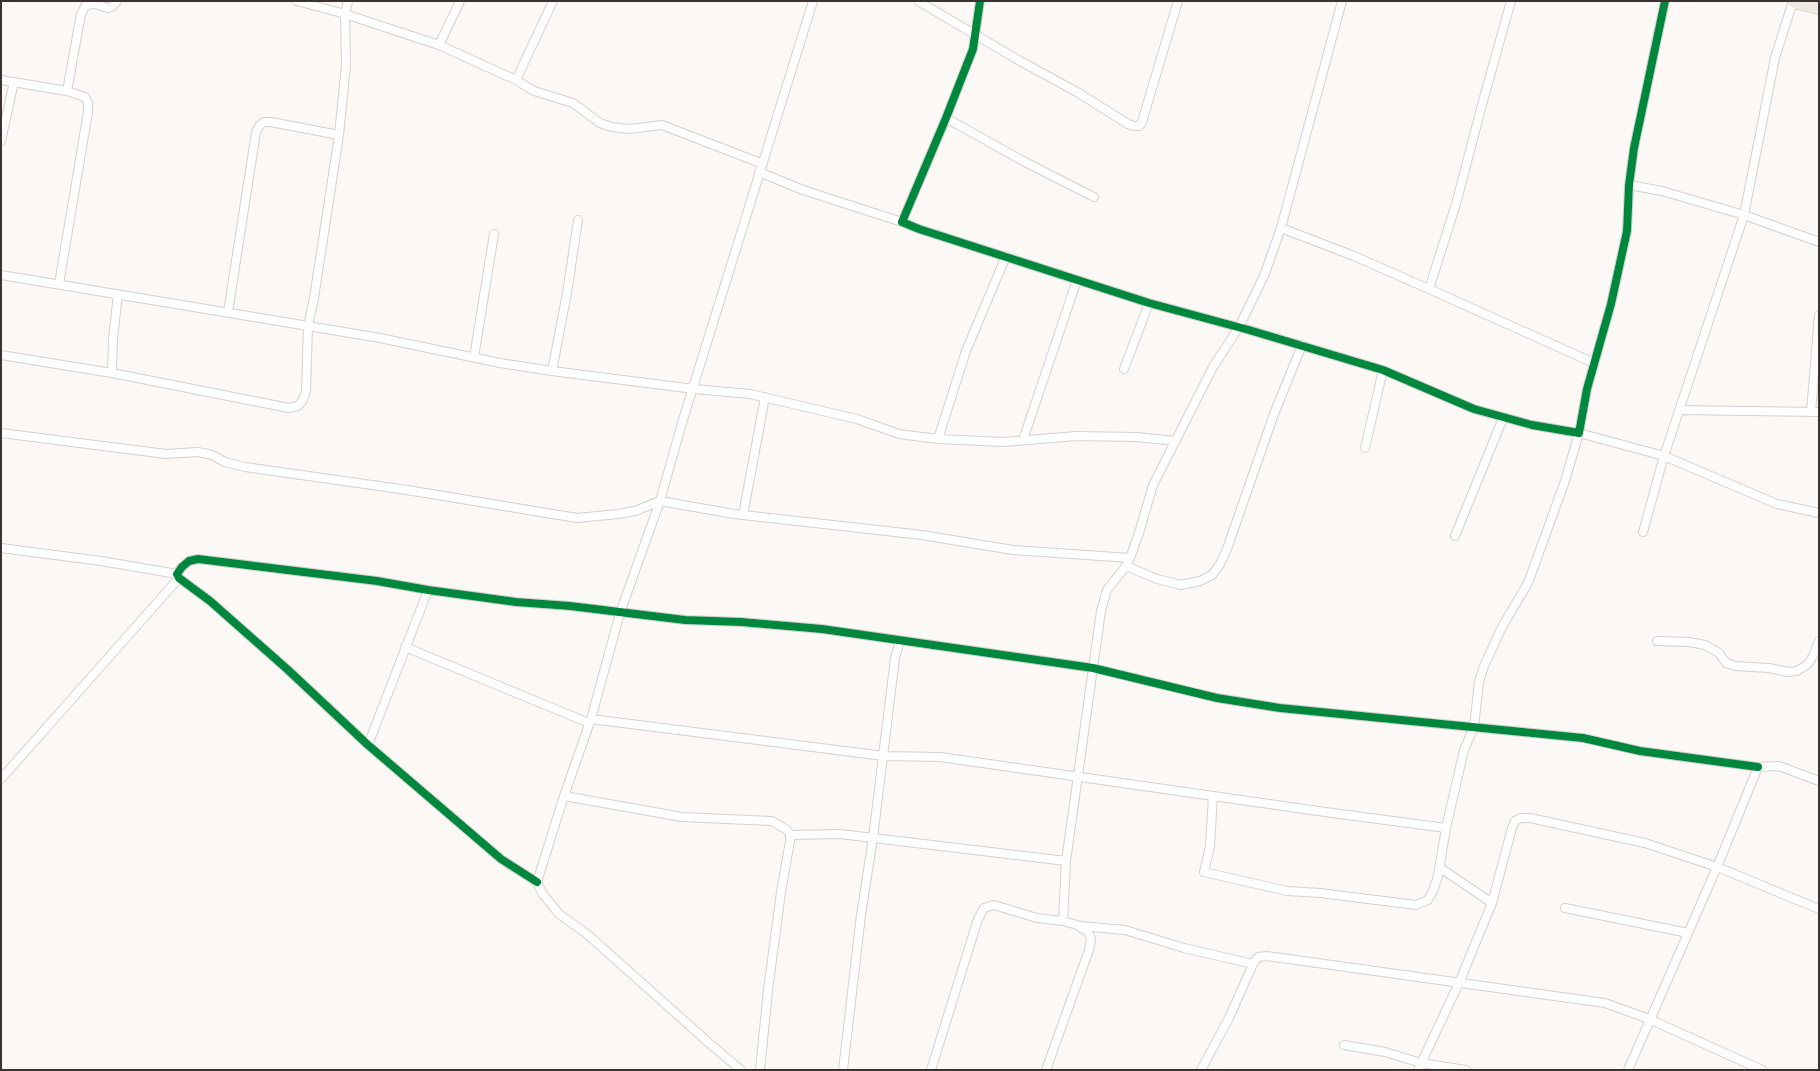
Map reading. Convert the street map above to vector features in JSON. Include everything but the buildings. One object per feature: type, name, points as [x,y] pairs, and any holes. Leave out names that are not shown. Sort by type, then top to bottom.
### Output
[{"type":"highway","points":[[1794,1],[1819,7]]},
{"type":"street","points":[[67,91],[81,14],[86,5],[95,4],[108,8],[112,7],[117,1]]},
{"type":"street","points":[[296,1],[345,14],[439,45],[516,80],[534,91],[573,102],[600,123],[611,127],[629,129],[662,125],[763,164]]},
{"type":"street","points":[[1,355],[112,373],[289,408],[298,406],[303,400],[306,391],[308,326],[339,134],[346,65],[345,14],[348,1]]},
{"type":"street","points":[[439,45],[460,1]]},
{"type":"street","points":[[516,80],[553,1]]},
{"type":"street","points":[[537,882],[590,721],[620,613],[660,502],[682,423],[813,1]]},
{"type":"street","points":[[918,1],[1020,61],[1078,92],[1128,124],[1139,126],[1142,122],[1178,1]]},
{"type":"street","points":[[902,222],[946,118],[972,50],[980,1]]},
{"type":"street","points":[[1063,921],[1066,861],[1077,776],[1101,611],[1107,590],[1130,558],[1153,485],[1214,367],[1239,327],[1264,276],[1280,228],[1342,1]]},
{"type":"street","points":[[1429,289],[1456,204],[1511,1]]},
{"type":"street","points":[[1213,796],[1210,846],[1204,872],[1287,891],[1320,893],[1416,905],[1428,900],[1438,876],[1446,828],[1464,750],[1474,728],[1479,682],[1484,666],[1502,627],[1528,582],[1565,481],[1579,434],[1587,389],[1611,304],[1627,231],[1629,185],[1634,148],[1665,1]]},
{"type":"street","points":[[1643,532],[1664,456],[1744,215],[1775,58],[1794,1]]},
{"type":"street","points":[[1,80],[67,91],[84,97],[88,103],[59,284]]},
{"type":"street","points":[[1,141],[14,82]]},
{"type":"street","points":[[946,118],[1023,161],[1094,197]]},
{"type":"street","points":[[228,312],[256,132],[260,125],[264,122],[271,122],[339,134]]},
{"type":"street","points":[[759,172],[843,204],[1149,303],[1302,345],[1383,370],[1474,409],[1503,418],[1579,434],[1664,456],[1777,504],[1819,513]]},
{"type":"street","points":[[1629,185],[1662,191],[1744,215],[1819,242]]},
{"type":"street","points":[[552,371],[567,293],[578,220]]},
{"type":"street","points":[[1280,228],[1354,256],[1594,364]]},
{"type":"street","points":[[474,357],[494,234]]},
{"type":"street","points":[[938,439],[957,377],[1006,256]]},
{"type":"street","points":[[1,274],[308,326],[500,363],[694,389],[750,394],[857,419],[900,434],[938,439],[1004,442],[1076,436],[1137,437],[1176,441]]},
{"type":"street","points":[[1024,440],[1078,280]]},
{"type":"street","points":[[112,373],[113,338],[118,294]]},
{"type":"street","points":[[1124,369],[1149,303]]},
{"type":"street","points":[[1679,410],[1815,412],[1819,315]]},
{"type":"street","points":[[1126,566],[1181,585],[1212,576],[1227,549],[1241,504],[1274,414],[1302,345]]},
{"type":"street","points":[[1365,448],[1383,370]]},
{"type":"street","points":[[743,514],[765,398]]},
{"type":"street","points":[[1455,536],[1503,418]]},
{"type":"street","points":[[1,433],[166,454],[198,452],[245,467],[408,490],[577,518],[635,511],[660,502],[743,514],[922,535],[1014,550],[1130,558]]},
{"type":"street","points":[[1,548],[101,561],[178,576],[210,601],[287,669],[368,745],[501,859],[537,882],[542,893],[559,914],[587,934],[708,1043],[741,1070]]},
{"type":"street","points":[[1,779],[178,576],[182,567],[189,561],[198,559],[377,581],[428,590],[620,613],[685,620],[742,622],[822,629],[1093,668],[1244,703],[1583,738],[1640,752],[1758,767],[1779,766],[1819,781]]},
{"type":"street","points":[[368,745],[428,590]]},
{"type":"street","points":[[1657,640],[1705,645],[1719,653],[1726,663],[1734,666],[1769,668],[1788,672],[1797,671],[1808,664],[1819,641]]},
{"type":"street","points":[[843,1070],[861,915],[884,756],[895,658],[900,641]]},
{"type":"street","points":[[405,647],[590,721],[884,756],[940,757],[1446,828]]},
{"type":"street","points":[[1628,1070],[1717,867],[1758,767]]},
{"type":"street","points":[[564,796],[682,817],[772,821],[787,830],[790,835],[769,980],[760,1070]]},
{"type":"street","points":[[1420,1066],[1459,983],[1492,903],[1512,828],[1515,821],[1521,818],[1530,818],[1645,843],[1717,867],[1819,909]]},
{"type":"street","points":[[790,835],[840,834],[1066,861]]},
{"type":"street","points":[[1440,867],[1492,903]]},
{"type":"street","points":[[931,1070],[963,966],[984,908],[994,905],[1037,918],[1063,921],[1077,925],[1125,930],[1184,948],[1253,964]]},
{"type":"street","points":[[1564,908],[1688,933]]},
{"type":"street","points":[[1046,1070],[1089,950],[1091,939],[1088,932],[1077,925]]},
{"type":"street","points":[[1202,1070],[1229,1018],[1253,964],[1258,957],[1275,956],[1605,1003],[1650,1019],[1762,1070]]},
{"type":"street","points":[[1344,1045],[1385,1052],[1420,1066],[1466,1070]]},
{"type":"cycle path","points":[[980,1],[973,49],[902,222],[1149,303],[1249,330],[1383,370],[1474,409],[1532,425],[1579,433],[1587,389],[1611,304],[1627,231],[1629,185],[1634,148],[1665,1]]},
{"type":"cycle path","points":[[537,882],[501,859],[368,745],[287,669],[210,601],[179,578],[177,574],[182,567],[189,561],[198,559],[377,581],[516,602],[570,606],[685,620],[741,622],[822,629],[1093,668],[1217,698],[1280,708],[1583,738],[1640,751],[1758,767]]}]
